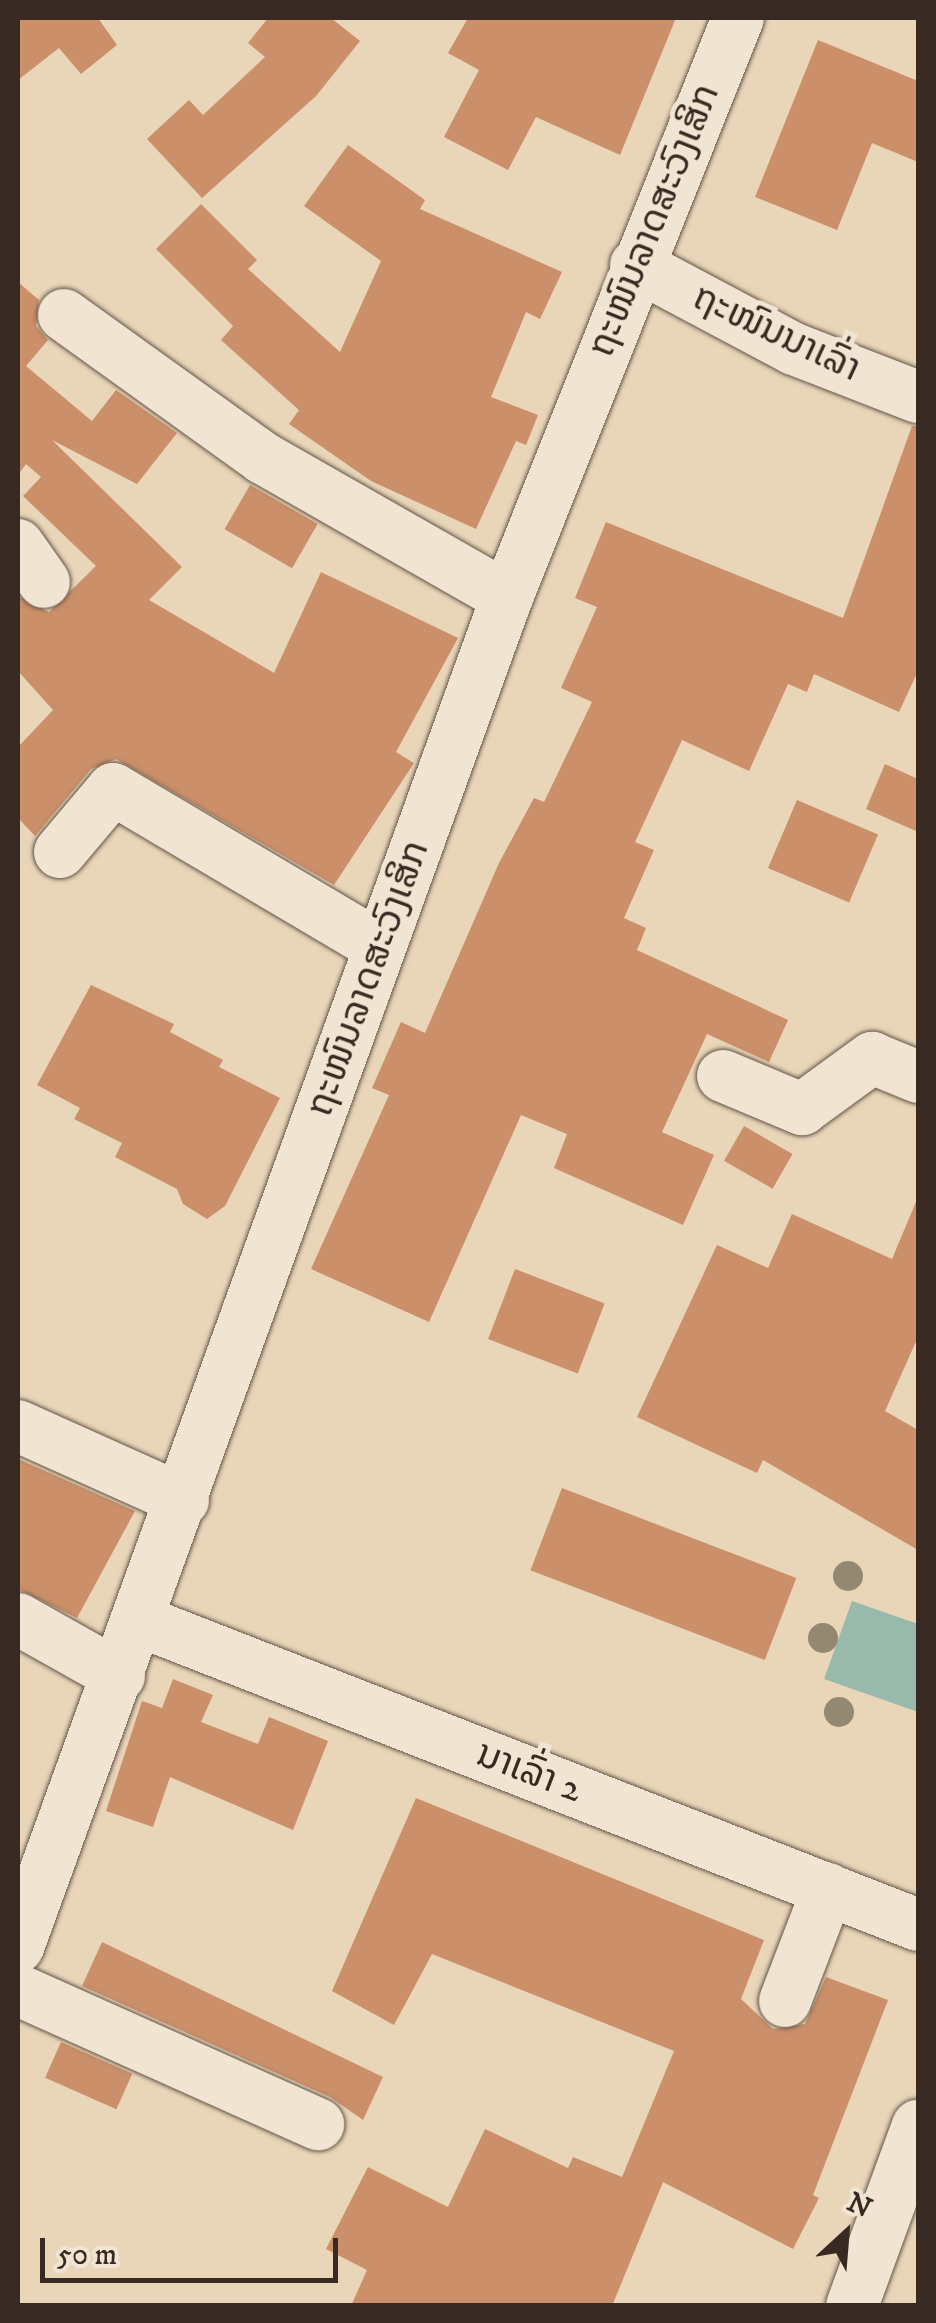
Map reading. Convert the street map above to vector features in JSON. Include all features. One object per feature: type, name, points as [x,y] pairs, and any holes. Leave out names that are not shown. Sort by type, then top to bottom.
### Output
[{"type":"street","name":"ຖະໜົນລາດສະວົງເສິກ","points":[[18,1947],[140,1621],[507,596],[636,265],[738,18]]},
{"type":"street","name":"ຖະໜົນນາເລົ່າ","points":[[636,265],[794,349],[918,397]]},
{"type":"street","points":[[64,315],[263,458],[507,596]]},
{"type":"street","points":[[60,852],[113,789],[380,947]]},
{"type":"street","points":[[723,1076],[802,1110],[872,1058],[918,1078]]},
{"type":"street","points":[[18,1426],[183,1500]]},
{"type":"street","points":[[18,1619],[118,1676]]},
{"type":"street","name":"ນາເລົ່າ 2","points":[[140,1621],[918,1925]]},
{"type":"street","points":[[786,2001],[828,1890]]},
{"type":"street","points":[[18,1990],[318,2124]]},
{"type":"street","points":[[852,2306],[902,2220],[918,2126]]},
{"type":"shaded area","points":[[852,1601],[918,1624],[918,1712],[824,1679]]},
{"type":"building","points":[[18,18],[98,18],[117,45],[81,74],[59,48],[18,80]]},
{"type":"building","points":[[268,18],[331,18],[360,41],[316,96],[202,198],[147,139],[189,100],[203,115],[265,57],[248,43]]},
{"type":"building","points":[[468,18],[676,18],[620,155],[536,117],[508,170],[444,137],[479,70],[448,53]]},
{"type":"building","points":[[818,40],[918,81],[918,162],[872,143],[837,230],[755,197]]},
{"type":"building","points":[[348,145],[425,200],[420,209],[562,272],[540,319],[526,312],[491,397],[538,415],[526,445],[516,441],[476,529],[371,481],[289,424],[299,410],[221,340],[233,326],[156,249],[201,204],[257,260],[248,269],[340,352],[381,261],[304,206]]},
{"type":"building","points":[[18,282],[39,300],[36,326],[48,340],[26,366],[92,421],[116,390],[177,433],[137,484],[52,440],[182,567],[149,600],[274,673],[321,572],[458,638],[396,752],[414,763],[334,885],[116,759],[91,769],[35,836],[18,818],[18,747],[53,710],[18,671],[18,596],[49,612],[96,566],[23,496],[41,477],[26,464],[18,475]]},
{"type":"building","points":[[912,426],[918,426],[918,671],[899,712],[814,674],[807,692],[788,684],[749,771],[682,740],[635,842],[654,850],[624,918],[646,928],[637,950],[788,1020],[769,1062],[707,1034],[662,1132],[714,1155],[683,1225],[554,1168],[567,1134],[521,1115],[429,1322],[311,1269],[389,1095],[372,1088],[401,1022],[425,1033],[499,863],[534,798],[544,802],[592,702],[561,688],[597,607],[575,598],[606,522],[843,618]]},
{"type":"building","points":[[250,485],[318,524],[292,568],[225,529]]},
{"type":"building","points":[[885,764],[918,779],[918,832],[866,809]]},
{"type":"building","points":[[797,800],[878,834],[849,903],[768,868]]},
{"type":"building","points":[[91,985],[174,1024],[170,1032],[223,1060],[219,1067],[280,1098],[225,1206],[207,1219],[183,1204],[177,1189],[115,1157],[122,1143],[74,1119],[80,1108],[37,1085]]},
{"type":"building","points":[[744,1126],[792,1154],[772,1189],[724,1161]]},
{"type":"building","points":[[918,1197],[918,1337],[885,1411],[918,1430],[918,1550],[763,1460],[757,1473],[637,1417],[717,1245],[768,1268],[792,1214],[892,1259]]},
{"type":"building","points":[[515,1269],[605,1303],[578,1373],[488,1339]]},
{"type":"building","points":[[18,1459],[135,1511],[77,1618],[18,1589]]},
{"type":"building","points":[[562,1488],[796,1578],[765,1660],[530,1570]]},
{"type":"building","points":[[173,1679],[213,1695],[201,1722],[258,1744],[269,1717],[328,1741],[293,1830],[170,1777],[153,1827],[106,1811],[142,1701],[162,1708]]},
{"type":"building","points":[[416,1798],[764,1940],[741,1999],[773,2029],[805,2024],[826,1977],[888,2000],[813,2195],[819,2198],[793,2249],[663,2182],[612,2306],[351,2306],[367,2270],[326,2249],[368,2167],[448,2207],[485,2129],[568,2168],[573,2157],[622,2177],[674,2051],[432,1954],[394,2025],[332,1991]]},
{"type":"building","points":[[102,1942],[383,2077],[363,2120],[330,2097],[82,1986]]},
{"type":"building","points":[[61,2042],[132,2074],[116,2109],[45,2078]]}]
